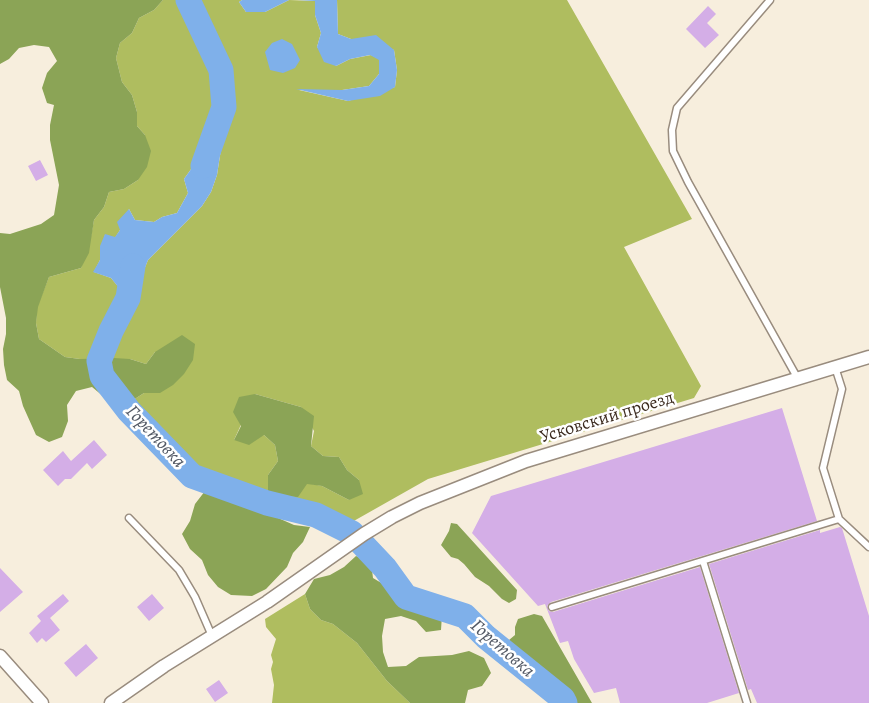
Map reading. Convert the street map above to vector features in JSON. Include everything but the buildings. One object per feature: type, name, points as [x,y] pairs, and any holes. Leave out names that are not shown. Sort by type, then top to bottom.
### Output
[{"type":"street","name":"Усковский проезд","points":[[112,703],[141,681],[267,602],[364,534],[420,503],[510,466],[869,357]]},
{"type":"street","points":[[0,656],[42,703]]},
{"type":"lane","points":[[770,0],[677,108],[672,130],[673,151],[688,182],[798,379]]},
{"type":"lane","points":[[835,368],[842,389],[823,468],[839,519],[869,547]]},
{"type":"lane","points":[[129,518],[179,570],[212,636]]},
{"type":"lane","points":[[552,607],[839,519]]},
{"type":"lane","points":[[704,561],[747,703]]},
{"type":"green space","points":[[0,0],[163,0],[154,10],[139,18],[132,33],[120,43],[116,58],[122,82],[132,95],[137,112],[137,126],[145,135],[151,151],[147,167],[138,180],[124,189],[109,192],[104,207],[94,220],[89,253],[81,268],[49,277],[38,307],[36,323],[39,339],[65,357],[80,359],[130,359],[146,364],[155,352],[182,335],[195,344],[193,360],[184,374],[173,385],[160,393],[144,393],[130,402],[115,406],[92,387],[76,391],[67,405],[68,421],[62,437],[49,442],[36,435],[23,406],[19,391],[7,380],[3,349],[6,334],[6,318],[0,287],[0,233],[10,234],[41,224],[54,215],[59,185],[50,140],[50,125],[54,105],[47,103],[42,88],[47,73],[57,61],[49,47],[34,45],[19,48],[9,59],[0,64]]},
{"type":"green space","points":[[163,0],[242,0],[239,2],[246,12],[265,12],[289,0],[315,1],[315,15],[321,33],[317,47],[336,66],[350,59],[371,55],[379,59],[379,74],[369,86],[342,90],[299,90],[348,101],[395,87],[397,70],[394,50],[338,34],[337,0],[567,0],[692,219],[624,247],[701,386],[694,398],[428,479],[352,522],[348,522],[336,513],[281,501],[210,475],[169,444],[130,402],[144,393],[160,393],[155,352],[146,364],[130,359],[80,359],[65,357],[39,339],[36,323],[37,307],[49,277],[81,268],[94,220],[104,207],[109,192],[124,189],[138,180],[145,135],[137,126],[137,112],[132,95],[122,82],[116,58],[120,43],[132,33],[139,18],[154,10]],"holes":[[[224,130],[217,175],[211,192],[202,206],[148,260],[131,302],[111,278],[94,272],[100,260],[105,235],[115,238],[129,209],[135,220],[154,222],[162,217],[177,213],[188,193],[184,179],[194,165],[204,144],[205,137],[219,134]],[[255,394],[301,407],[314,431],[311,446],[323,456],[339,457],[347,470],[359,480],[349,500],[322,486],[268,475],[278,461],[275,445],[264,435],[234,440]]]},
{"type":"green space","points":[[255,394],[301,407],[314,416],[311,446],[323,456],[339,457],[347,470],[359,480],[363,494],[349,500],[322,486],[307,484],[298,497],[283,496],[268,491],[268,475],[278,461],[275,445],[264,435],[249,445],[234,440],[241,426],[233,412],[239,397]]},
{"type":"green space","points":[[205,491],[221,493],[235,501],[294,525],[310,527],[303,542],[293,553],[287,567],[266,589],[252,596],[231,595],[218,587],[208,575],[202,560],[190,549],[182,534],[190,521],[195,504]]},
{"type":"green space","points":[[451,523],[457,524],[517,590],[516,599],[509,603],[502,599],[489,586],[475,577],[458,559],[451,557],[441,545]]},
{"type":"green space","points":[[356,556],[371,562],[373,578],[413,602],[428,606],[442,615],[441,630],[426,632],[416,621],[401,616],[385,619],[382,636],[383,652],[388,667],[406,666],[419,657],[452,655],[469,651],[484,658],[491,673],[482,686],[468,690],[465,703],[410,703],[387,681],[357,643],[333,624],[321,620],[310,609],[305,594],[314,579],[330,575],[344,567]]},
{"type":"green space","points":[[305,594],[310,609],[321,620],[333,624],[357,643],[387,681],[410,703],[272,703],[274,685],[271,655],[276,639],[266,627],[265,619]]},
{"type":"green space","points":[[534,614],[542,616],[592,703],[571,703],[543,670],[529,663],[509,640],[515,635],[518,619]]},
{"type":"water","points":[[242,0],[289,0],[265,12],[246,12],[239,2]]},
{"type":"water","points":[[298,0],[337,0],[338,34],[351,39],[376,35],[394,50],[397,70],[395,87],[380,96],[348,101],[296,89],[342,90],[369,86],[379,74],[379,60],[370,55],[350,59],[336,66],[324,62],[317,47],[321,33],[315,15],[315,1]]},
{"type":"water","points":[[282,39],[292,44],[300,60],[295,68],[283,73],[270,70],[265,52],[272,43]]},
{"type":"water","points":[[224,129],[217,175],[211,192],[202,206],[148,260],[131,303],[111,278],[93,272],[100,260],[100,246],[105,234],[115,237],[120,230],[117,222],[129,209],[135,220],[154,222],[162,217],[177,213],[188,193],[184,179],[194,165],[204,144],[204,136],[219,134]]},
{"type":"waterway","name":"Горетовка","points":[[188,0],[221,70],[224,107],[203,166]]},
{"type":"waterway","name":"Горетовка","points":[[133,266],[128,298],[111,331],[99,361],[102,376],[129,411],[192,476],[267,503],[316,515],[352,533],[385,568],[406,597],[465,616],[486,637],[563,699],[565,703]]}]
